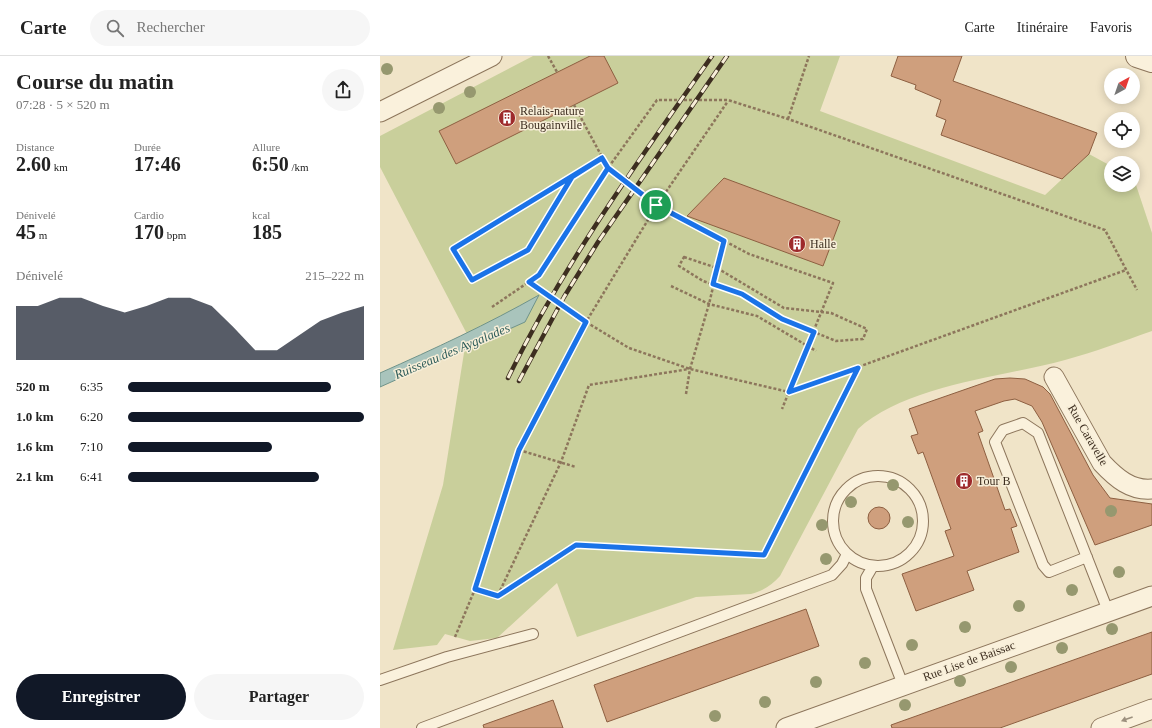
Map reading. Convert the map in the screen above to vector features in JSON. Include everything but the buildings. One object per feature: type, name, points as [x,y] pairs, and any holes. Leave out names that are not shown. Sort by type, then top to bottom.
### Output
[{"type":"street","points":[[380,112],[492,56]]},
{"type":"street","points":[[1137,56],[1152,61]]},
{"type":"street","name":"Rue Caravelle","points":[[1054,377],[1102,463],[1113,476],[1140,490],[1152,489]]},
{"type":"street","name":"Rue Lise de Baissac","points":[[786,728],[1108,610],[1152,596]]},
{"type":"street","points":[[1101,728],[1152,709]]},
{"type":"lane","points":[[1087,557],[1049,572],[1043,565],[995,442],[1003,430],[1024,424],[1038,433],[1108,610]]},
{"type":"lane","points":[[876,476],[891,478],[904,484],[915,495],[921,508],[923,523],[921,538],[913,550],[902,560],[888,566],[873,566],[858,562],[847,554],[838,542],[833,528],[834,513],[839,499],[848,487],[861,479],[876,476]]},
{"type":"lane","points":[[422,728],[832,575],[842,564],[847,554]]},
{"type":"lane","points":[[873,566],[866,578],[866,589],[903,685]]},
{"type":"lane","points":[[380,680],[447,657],[534,634]]},
{"type":"path","points":[[548,56],[557,72]]},
{"type":"path","points":[[788,119],[809,56]]},
{"type":"path","points":[[492,307],[539,275],[608,168],[657,100],[728,100],[788,119],[1104,230],[1137,290]]},
{"type":"path","points":[[447,657],[475,589],[519,450],[586,322],[656,205],[728,100]]},
{"type":"path","points":[[574,105],[608,168],[656,205],[749,254],[833,283],[782,409]]},
{"type":"path","points":[[572,177],[528,250],[472,280],[453,249],[602,158]]},
{"type":"path","points":[[686,394],[690,369],[709,304],[724,241]]},
{"type":"path","points":[[684,257],[717,268],[784,308],[831,313],[867,329],[863,339],[836,341],[782,319],[742,294],[713,284],[703,281],[679,266],[684,257]]},
{"type":"path","points":[[529,282],[586,322],[629,348],[690,369],[789,392],[1126,270]]},
{"type":"path","points":[[671,286],[709,304],[757,316],[816,351]]},
{"type":"path","points":[[498,596],[576,545],[764,555],[858,368]]},
{"type":"path","points":[[498,596],[561,462],[589,385],[690,369]]},
{"type":"path","points":[[519,450],[576,467]]},
{"type":"path","points":[[475,589],[498,596]]},
{"type":"green space","points":[[533,56],[840,56],[820,111],[1045,195],[1089,154],[1104,162],[1104,192],[1138,192],[1152,233],[1152,331],[1065,360],[957,384],[929,392],[902,402],[878,414],[858,429],[780,576],[770,585],[759,591],[751,594],[696,597],[577,637],[557,583],[497,638],[470,641],[445,634],[437,645],[393,650],[443,485],[467,334],[380,167],[380,136]]},
{"type":"water","name":"Ruisseau des Aygalades","points":[[539,295],[525,322],[380,387],[380,373],[461,336]]},
{"type":"railway","points":[[508,378],[530,335],[578,253],[630,173],[712,56]]},
{"type":"railway","points":[[519,381],[564,297],[598,242],[727,56]]},
{"type":"place","name":"Relais-nature Bougainville","points":[[507,118]]},
{"type":"place","name":"Halle","points":[[797,244]]},
{"type":"place","name":"Tour B","points":[[964,481]]},
{"type":"route","points":[[656,205],[608,168],[602,158],[453,249],[472,280],[528,250],[572,177],[602,158],[608,168],[539,275],[529,282],[586,322],[519,450],[475,589],[498,596],[576,545],[764,555],[858,368],[789,392],[814,332],[782,319],[742,294],[713,284],[724,241],[656,205]]}]
